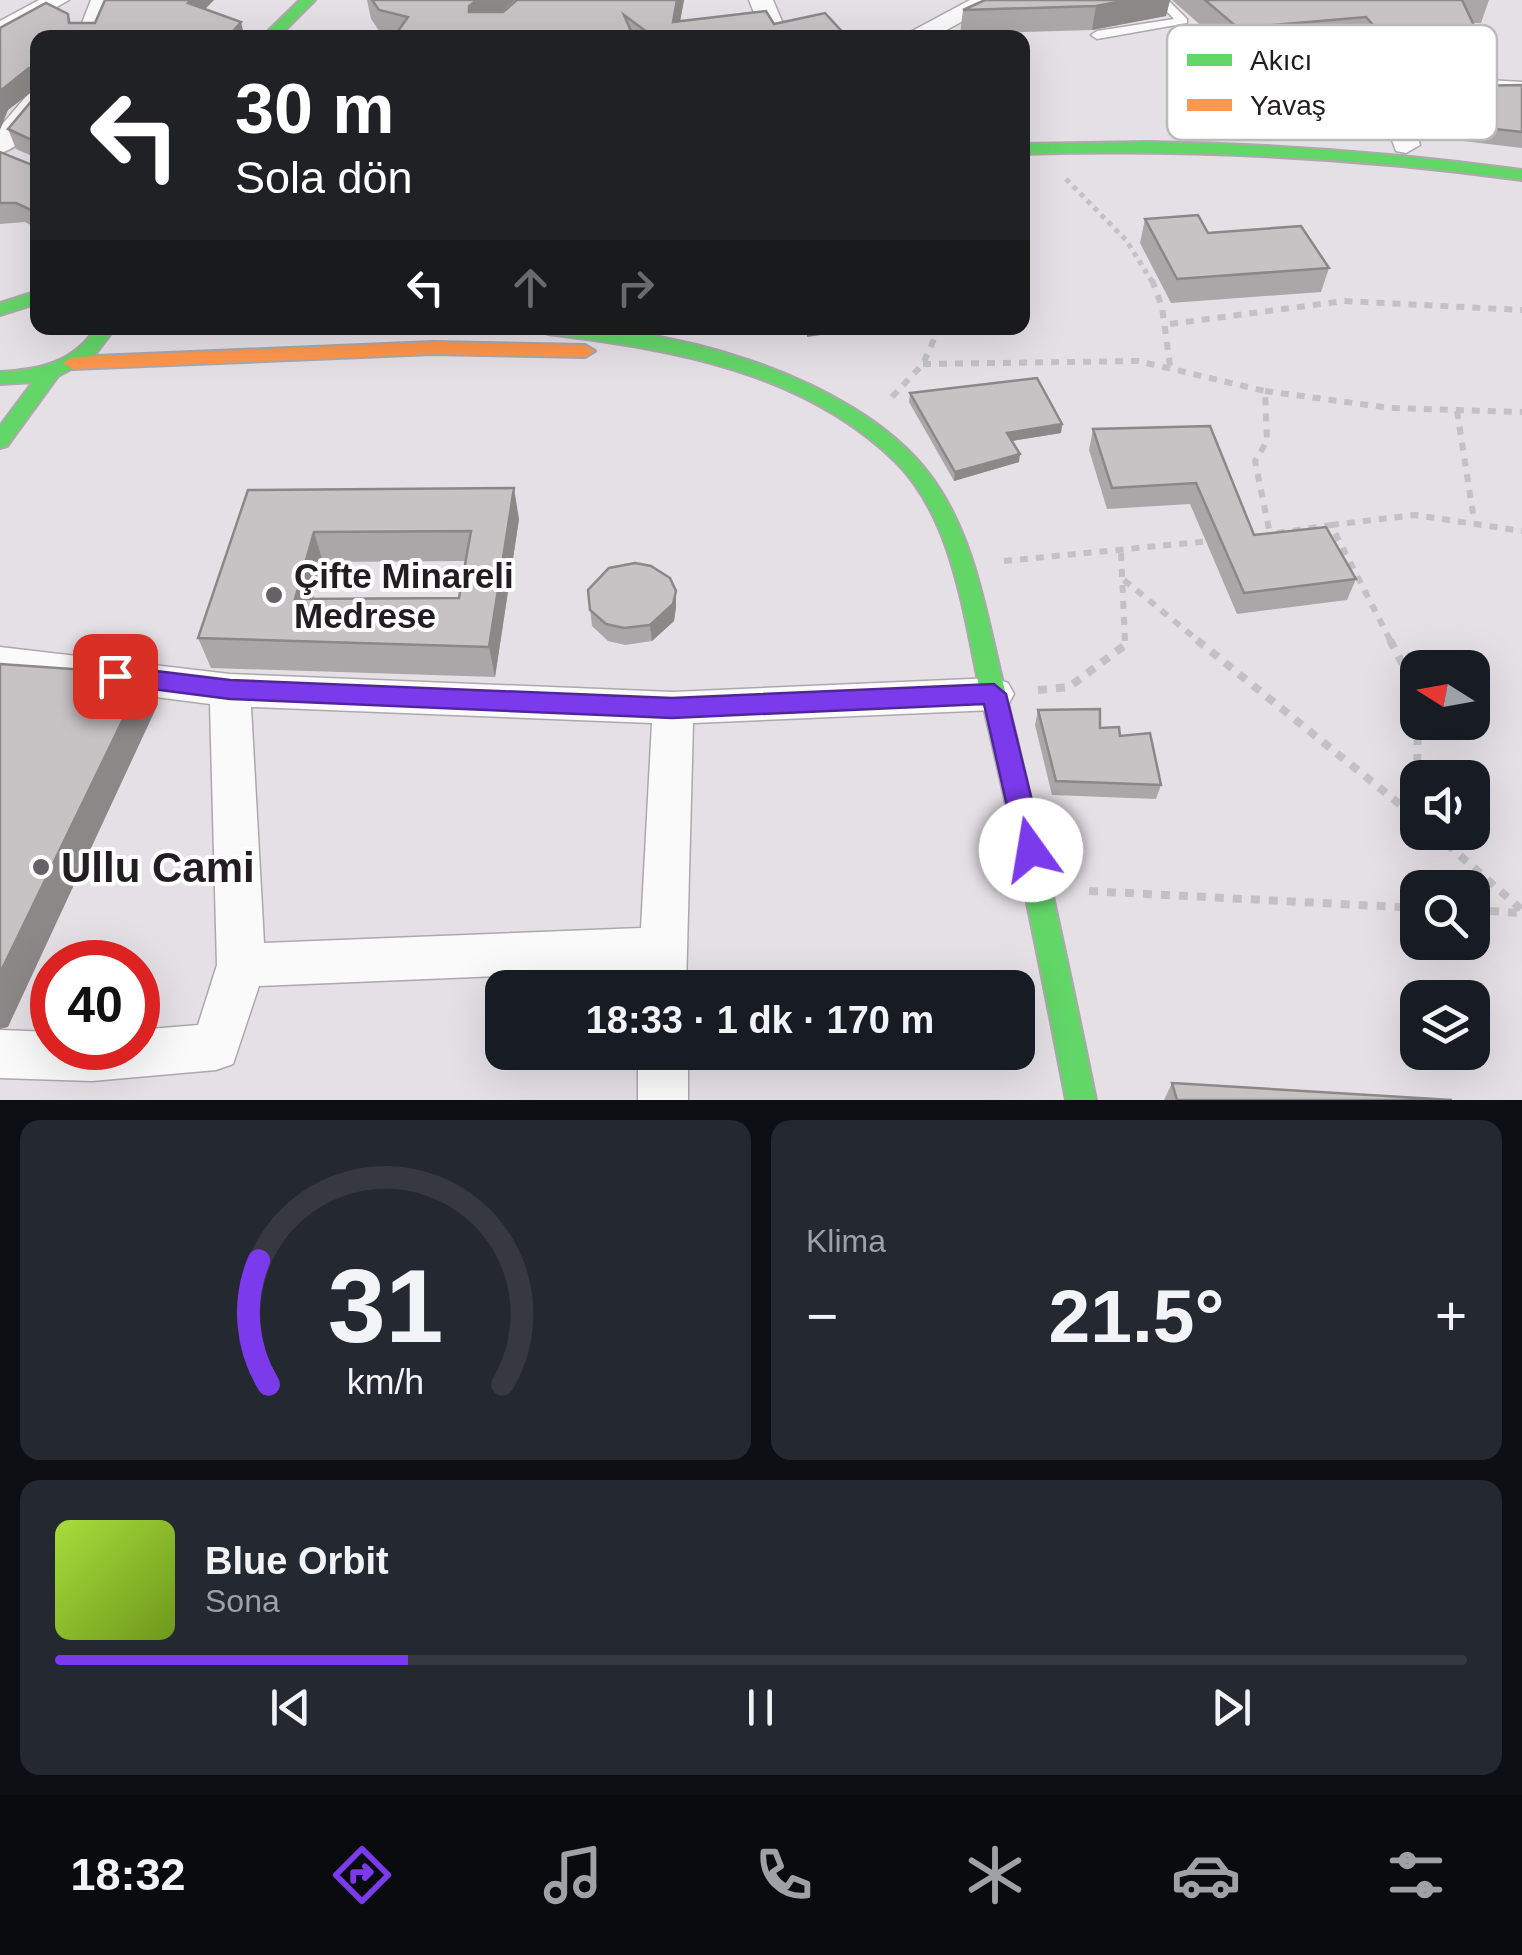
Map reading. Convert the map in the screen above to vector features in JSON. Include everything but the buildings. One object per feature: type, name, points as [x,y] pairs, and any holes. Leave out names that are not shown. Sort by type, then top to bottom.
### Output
[{"type":"street","points":[[0,31],[57,0]]},
{"type":"street","points":[[91,30],[102,0]]},
{"type":"street","points":[[276,30],[308,0]]},
{"type":"street","points":[[761,0],[766,30]]},
{"type":"street","points":[[927,30],[988,0]]},
{"type":"street","points":[[1497,88],[1522,90]]},
{"type":"street","points":[[0,145],[30,109]]},
{"type":"street","points":[[1030,142],[1167,133]]},
{"type":"street","points":[[1436,140],[1522,158]]},
{"type":"street","points":[[1030,142],[1294,150],[1522,174]]},
{"type":"street","points":[[5,306],[30,284]]},
{"type":"street","points":[[5,306],[30,299]]},
{"type":"street","points":[[0,441],[18,378],[73,363],[90,351],[100,335]]},
{"type":"street","points":[[522,346],[547,335]]},
{"type":"street","points":[[610,335],[664,343],[842,408],[868,424],[908,460],[928,488],[960,564],[994,694],[1040,888],[1081,1100]]},
{"type":"street","points":[[73,363],[100,366],[522,346],[641,358],[764,378]]},
{"type":"street","points":[[0,662],[230,690],[672,708],[994,694]]},
{"type":"street","points":[[0,1054],[92,1057],[216,1047],[242,965],[230,690]]},
{"type":"street","points":[[242,965],[662,968],[672,708]]},
{"type":"street","points":[[663,1070],[664,1100]]},
{"type":"lane","points":[[1162,0],[1183,21]]},
{"type":"lane","points":[[1097,35],[1183,21]]},
{"type":"path","points":[[1183,21],[1188,25]]},
{"type":"path","points":[[1030,146],[1133,243],[1170,324],[1170,366]]},
{"type":"path","points":[[1170,324],[1344,301],[1522,310]]},
{"type":"path","points":[[868,424],[923,364],[935,335]]},
{"type":"path","points":[[923,364],[1138,361],[1265,391],[1390,408],[1457,411],[1474,407],[1522,412]]},
{"type":"path","points":[[1265,391],[1267,441],[1255,461],[1270,534]]},
{"type":"path","points":[[1457,411],[1474,520]]},
{"type":"path","points":[[1251,536],[1415,515],[1474,520],[1522,531]]},
{"type":"path","points":[[1332,526],[1400,659]]},
{"type":"path","points":[[960,564],[1214,541]]},
{"type":"path","points":[[994,694],[1068,687],[1125,645],[1121,552]]},
{"type":"path","points":[[1124,580],[1400,805]]},
{"type":"path","points":[[1453,850],[1522,912]]},
{"type":"path","points":[[1040,888],[1400,907]]},
{"type":"path","points":[[1490,911],[1522,912]]},
{"type":"traffic: fast","points":[[276,30],[308,0]]},
{"type":"traffic: fast","points":[[1030,149],[1273,150],[1397,159],[1522,175]]},
{"type":"traffic: fast","points":[[0,309],[30,300]]},
{"type":"traffic: fast","points":[[0,378],[32,376],[61,368],[86,353],[100,335]]},
{"type":"traffic: fast","points":[[602,335],[691,351],[786,381],[869,428],[905,459],[923,481],[951,533],[969,591],[1026,835],[1081,1100]]},
{"type":"traffic: fast","points":[[0,441],[50,373]]},
{"type":"traffic: slow","points":[[73,363],[433,348],[585,351]]},
{"type":"place","name":"Çifte Minareli Medrese","points":[[274,595]]},
{"type":"place","name":"Ullu Cami","points":[[41,867]]},
{"type":"route","points":[[115,676],[230,690],[672,708],[994,694],[1031,850]]}]
